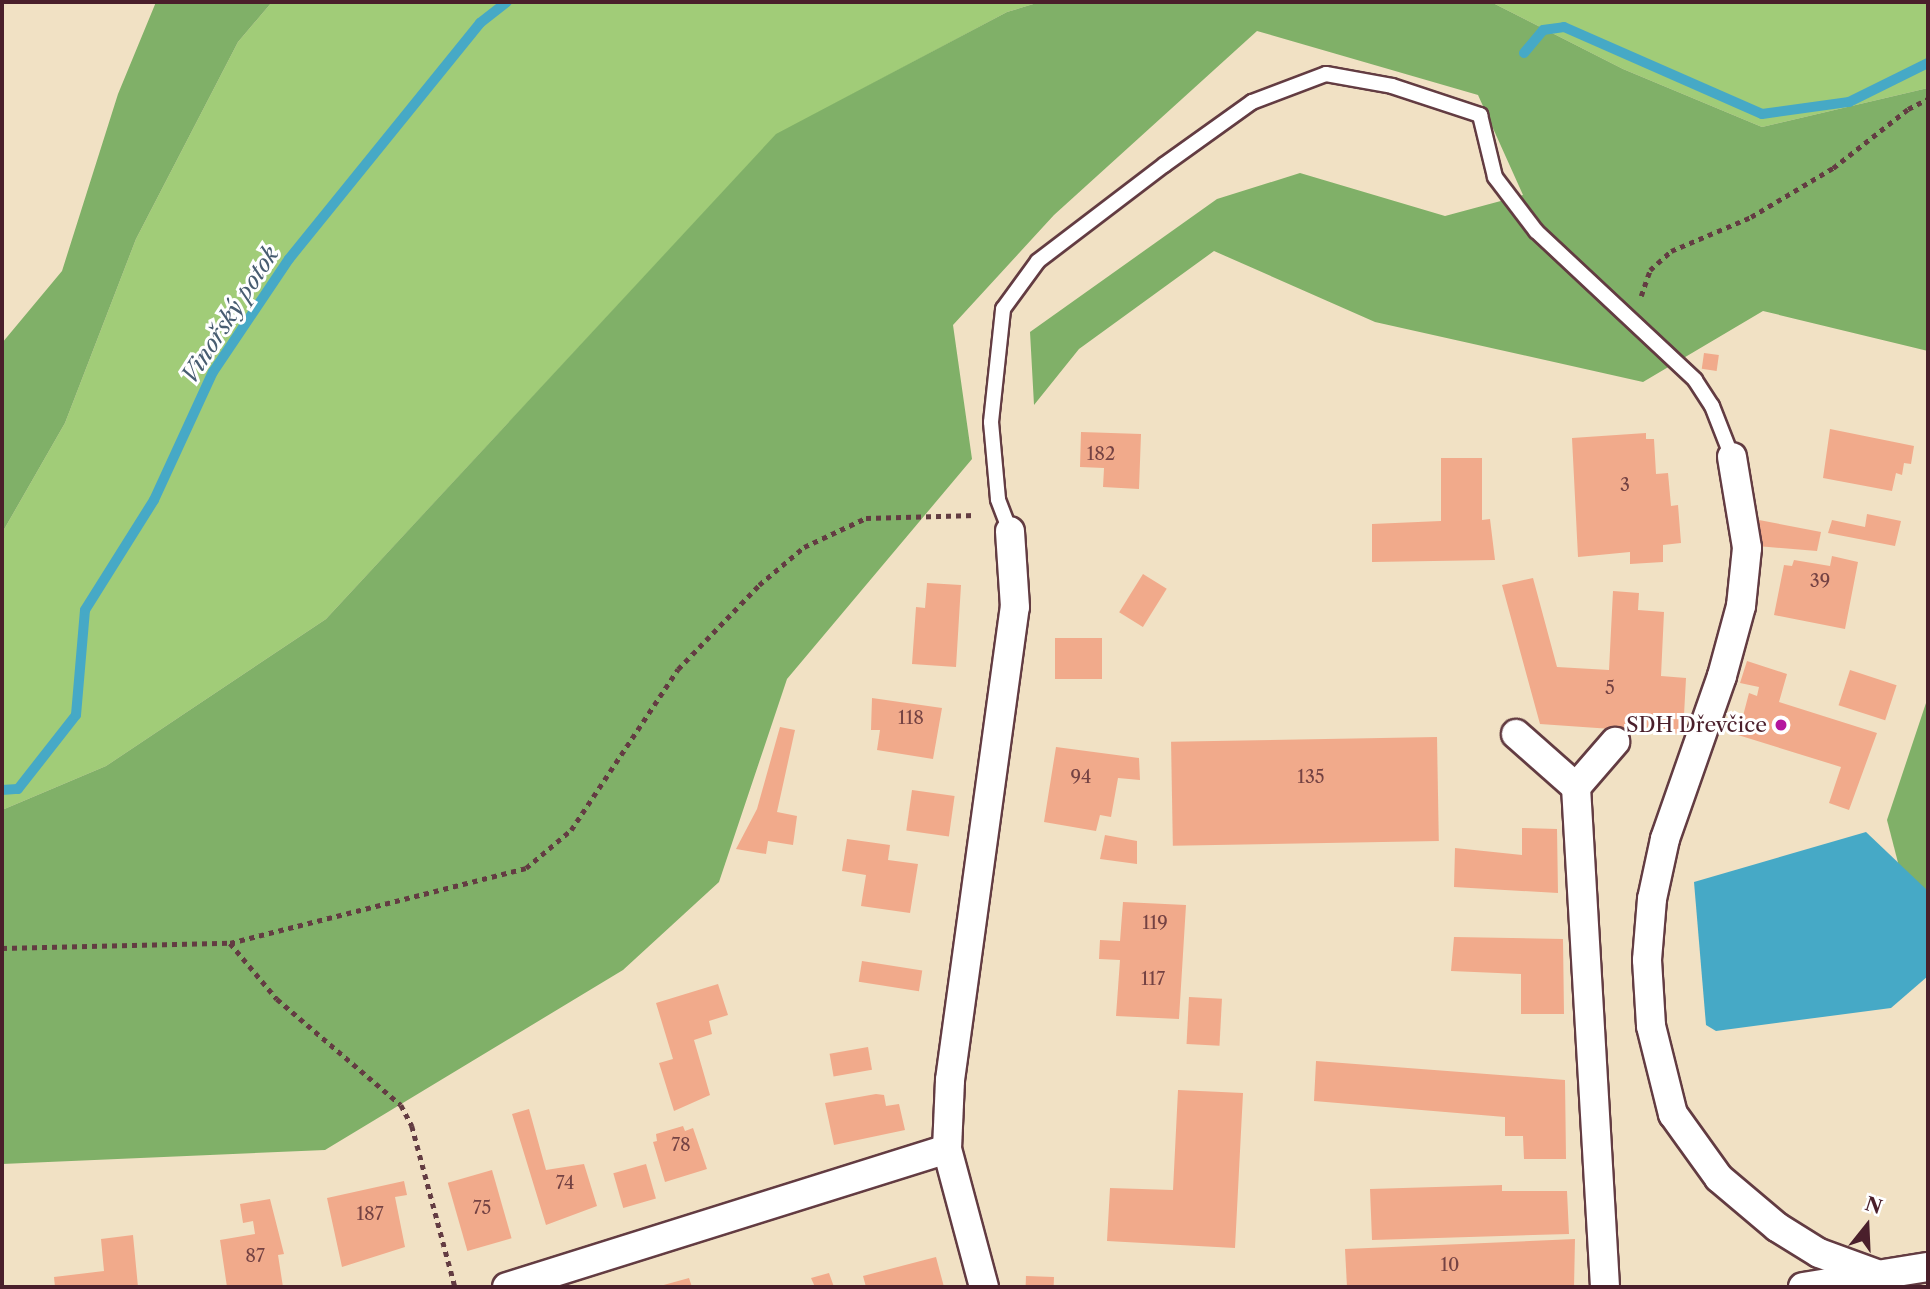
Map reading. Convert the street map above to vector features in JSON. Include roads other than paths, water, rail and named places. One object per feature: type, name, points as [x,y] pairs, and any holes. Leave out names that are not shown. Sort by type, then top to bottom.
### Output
[{"type":"street","points":[[1732,457],[1747,548],[1741,606],[1722,676],[1665,839],[1652,899],[1647,960],[1651,1026],[1674,1114],[1719,1178],[1798,1240],[1874,1273]]},
{"type":"street","points":[[984,1287],[947,1149],[950,1080],[1016,607],[1007,523]]},
{"type":"street","points":[[1516,734],[1576,787]]},
{"type":"street","points":[[1605,1287],[1576,787],[1615,741]]},
{"type":"street","points":[[507,1287],[592,1276],[947,1149]]},
{"type":"street","points":[[1803,1287],[1874,1273],[1928,1267]]},
{"type":"lane","points":[[1007,523],[991,422],[1003,309],[1031,271],[1252,102],[1326,74],[1392,86],[1480,115],[1495,177],[1536,231],[1633,318],[1695,380],[1716,414],[1732,457]]},
{"type":"water","points":[[1866,832],[1928,891],[1928,976],[1891,1008],[1716,1031],[1706,1025],[1694,882]]},
{"type":"waterway","name":"Vinořský potok","points":[[2,790],[18,789],[76,715],[85,610],[154,500],[213,372],[289,259],[480,23],[507,2]]},
{"type":"waterway","points":[[1524,53],[1543,30],[1564,27],[1762,114],[1849,102],[1928,63]]},
{"type":"place","name":"SDH Dřevčice","points":[[1781,725]]}]
